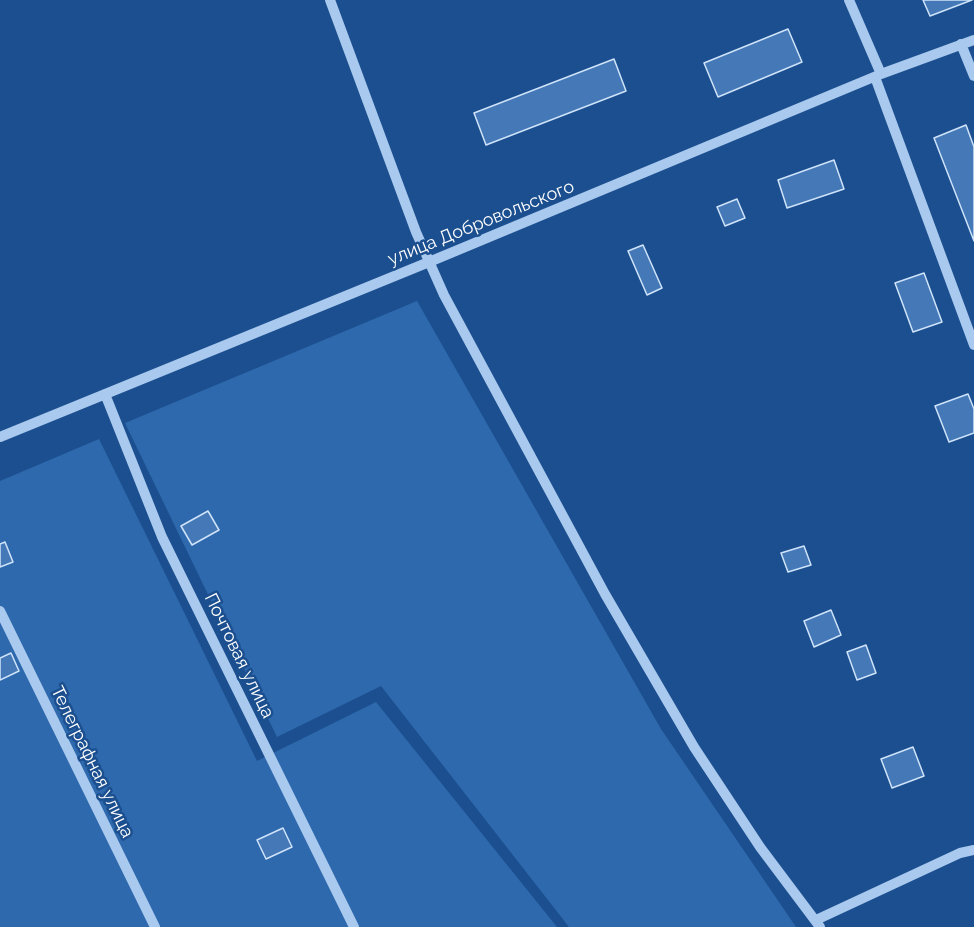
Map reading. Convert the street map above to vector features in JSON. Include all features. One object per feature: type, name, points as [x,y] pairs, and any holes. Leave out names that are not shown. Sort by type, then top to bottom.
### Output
[{"type":"street","points":[[330,0],[416,232],[444,295],[534,458],[605,594],[694,747],[760,847],[818,924],[960,853],[974,850]]},
{"type":"street","points":[[849,0],[973,342]]},
{"type":"street","name":"улица Добровольского","points":[[0,437],[878,76],[974,40]]},
{"type":"street","points":[[962,44],[974,76]]},
{"type":"street","name":"Почтовая улица","points":[[105,394],[162,537],[354,927]]},
{"type":"street","name":"Телеграфная улица","points":[[0,611],[155,927]]},
{"type":"shaded area","points":[[417,301],[661,729],[796,927],[569,927],[381,686],[277,737],[125,423]]},
{"type":"shaded area","points":[[99,439],[257,761],[376,702],[557,927],[0,927],[0,481]]},
{"type":"building","points":[[923,0],[972,0],[930,16]]},
{"type":"building","points":[[788,29],[802,62],[718,97],[704,63]]},
{"type":"building","points":[[614,59],[626,91],[486,145],[474,113]]},
{"type":"building","points":[[966,125],[974,147],[974,241],[934,138]]},
{"type":"building","points":[[834,160],[844,189],[787,208],[778,180]]},
{"type":"building","points":[[737,199],[745,218],[725,226],[717,207]]},
{"type":"building","points":[[643,245],[662,288],[647,295],[628,251]]},
{"type":"building","points":[[924,273],[942,322],[913,332],[895,283]]},
{"type":"building","points":[[968,394],[974,409],[974,433],[949,442],[935,406]]},
{"type":"building","points":[[208,511],[219,530],[192,545],[181,526]]},
{"type":"building","points":[[5,542],[13,562],[0,567],[0,544]]},
{"type":"building","points":[[804,546],[811,565],[788,572],[781,553]]},
{"type":"building","points":[[831,610],[841,635],[814,647],[804,621]]},
{"type":"building","points":[[866,645],[876,673],[857,680],[847,652]]},
{"type":"building","points":[[11,653],[19,671],[0,680],[0,658]]},
{"type":"building","points":[[913,747],[924,776],[892,788],[881,759]]},
{"type":"building","points":[[283,828],[292,847],[266,859],[257,840]]}]
